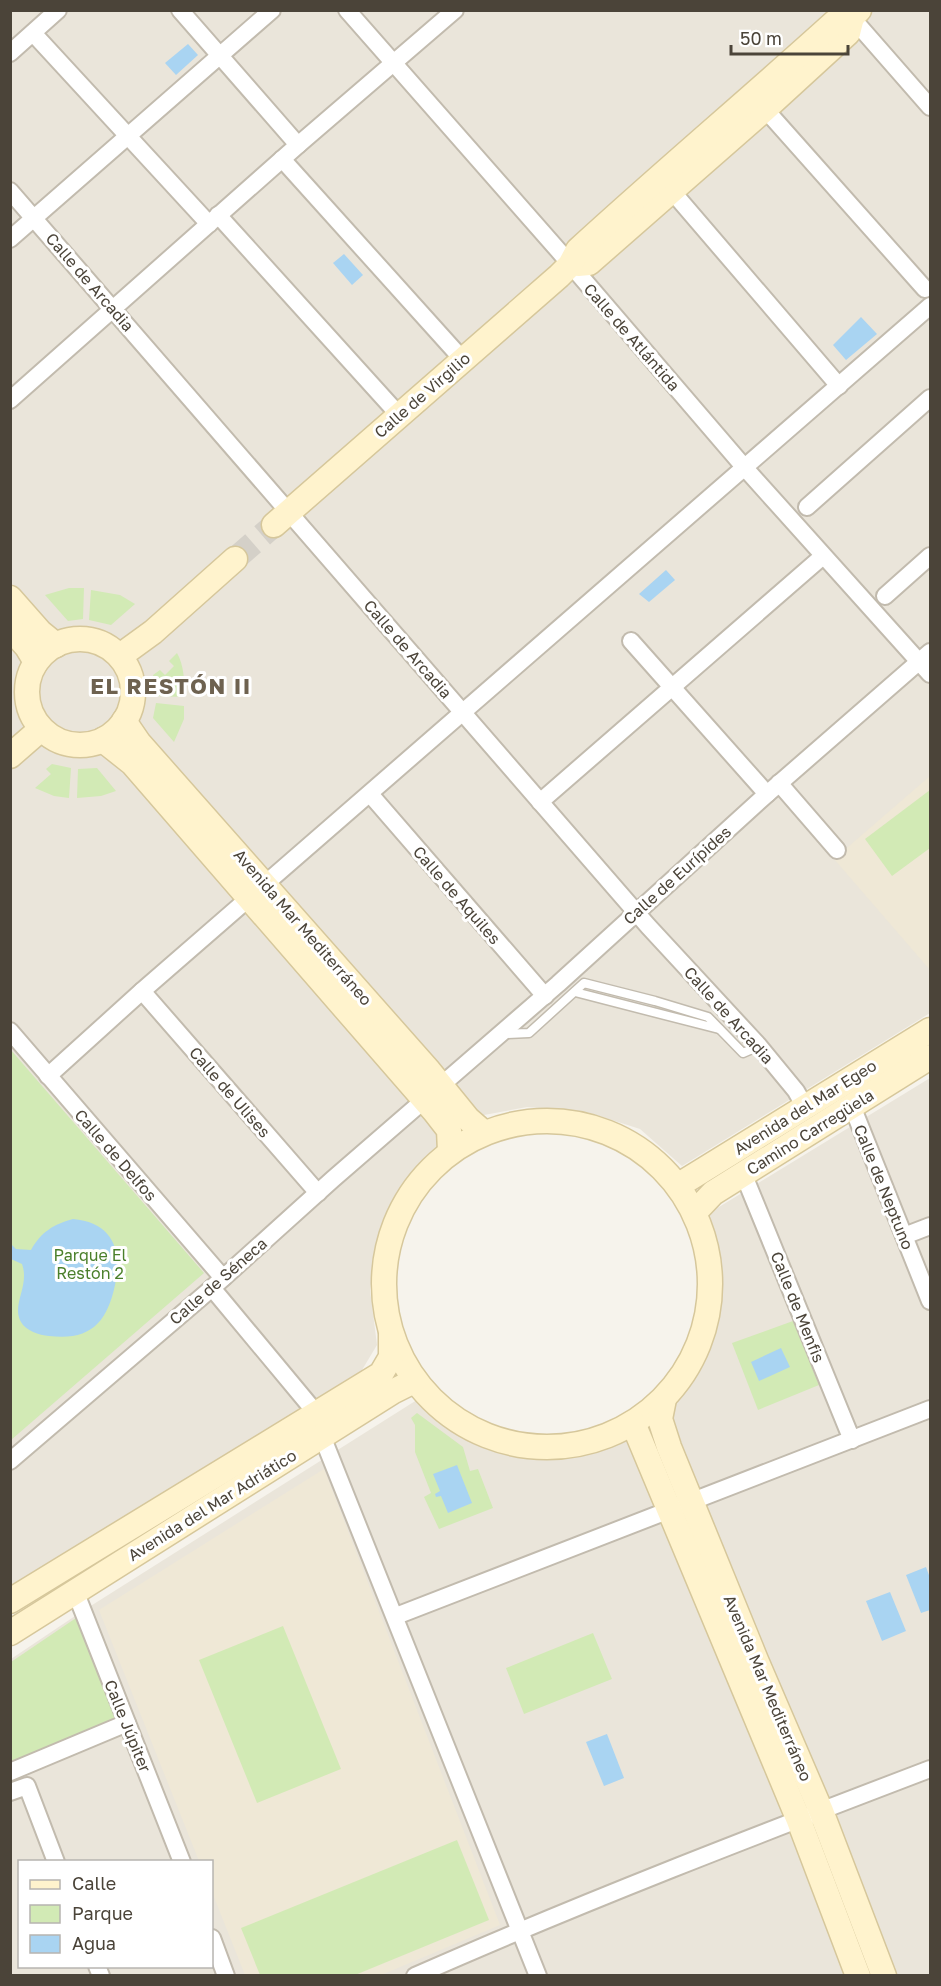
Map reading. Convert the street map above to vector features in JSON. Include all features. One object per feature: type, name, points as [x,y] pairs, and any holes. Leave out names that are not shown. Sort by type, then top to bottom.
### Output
[{"type":"street","points":[[10,53],[58,10]]},
{"type":"street","points":[[180,10],[298,145]]},
{"type":"street","points":[[10,239],[272,10]]},
{"type":"street","name":"Calle de Atlántida","points":[[347,10],[823,556],[927,662]]},
{"type":"street","points":[[10,400],[17,385],[113,309],[455,10]]},
{"type":"street","points":[[852,13],[930,107]]},
{"type":"street","name":"Calle de Virgilio","points":[[570,265],[589,262],[765,109],[848,33],[852,13]]},
{"type":"street","name":"Calle de Virgilio","points":[[281,518],[570,265],[578,250],[658,176],[755,94],[835,22],[852,13]]},
{"type":"street","points":[[33,33],[127,137],[213,220],[399,415]]},
{"type":"street","points":[[765,109],[925,289]]},
{"type":"street","points":[[282,159],[463,360]]},
{"type":"street","points":[[671,190],[839,386]]},
{"type":"street","name":"Calle de Arcadia","points":[[10,191],[113,309],[281,518],[463,713],[636,913],[759,1046],[796,1091],[805,1107]]},
{"type":"street","points":[[48,1076],[142,991],[930,306]]},
{"type":"street","points":[[807,507],[930,398]]},
{"type":"street","points":[[540,802],[823,556]]},
{"type":"street","points":[[885,596],[930,556]]},
{"type":"street","points":[[120,656],[153,632],[235,559]]},
{"type":"street","points":[[10,598],[40,632],[56,645]]},
{"type":"street","points":[[10,627],[27,646],[36,662]]},
{"type":"street","points":[[78,639],[101,643],[120,656],[131,676],[132,699],[124,721],[115,732],[103,740],[87,745],[70,744],[54,739],[41,729],[33,717],[27,696],[30,675],[36,662],[45,652],[56,645],[78,639]]},
{"type":"street","points":[[632,641],[673,688],[837,850]]},
{"type":"street","name":"Calle de Eurípides","points":[[433,1092],[545,996],[773,788],[927,662]]},
{"type":"street","name":"Avenida Mar Mediterráneo","points":[[124,721],[258,892],[433,1092],[483,1132]]},
{"type":"street","points":[[10,756],[41,729]]},
{"type":"street","name":"Avenida Mar Mediterráneo","points":[[103,740],[132,763],[258,892]]},
{"type":"street","name":"Calle de Aquiles","points":[[370,794],[545,996]]},
{"type":"street","name":"Calle de Ulises","points":[[142,991],[318,1192]]},
{"type":"street","name":"Avenida del Mar Egeo","points":[[679,1185],[930,1030]]},
{"type":"street","name":"Calle de Delfos","points":[[10,1031],[218,1283],[319,1424],[538,1976]]},
{"type":"street","name":"Camino Carregüela","points":[[695,1212],[712,1193],[930,1057]]},
{"type":"street","name":"Avenida Mar Mediterráneo","points":[[433,1092],[449,1130],[450,1151]]},
{"type":"street","name":"Calle de Séneca","points":[[10,1461],[218,1283],[433,1092]]},
{"type":"street","name":"Calle de Neptuno","points":[[852,1106],[930,1301]]},
{"type":"street","points":[[319,1424],[381,1374],[391,1357],[391,1335],[383,1285],[390,1234],[414,1188],[450,1151],[483,1132],[541,1119],[572,1121],[615,1134],[651,1159],[679,1185],[695,1212],[711,1276],[707,1321],[691,1363],[664,1399],[633,1423],[588,1443],[540,1448],[492,1439],[449,1416],[414,1381],[391,1335]]},
{"type":"street","name":"Calle de Menfis","points":[[743,1173],[852,1440]]},
{"type":"street","points":[[904,1236],[930,1226]]},
{"type":"street","name":"Avenida del Mar Adriático","points":[[10,1601],[319,1424],[414,1381]]},
{"type":"street","name":"Avenida Mar Mediterráneo","points":[[664,1399],[660,1419],[680,1505],[858,1976]]},
{"type":"street","points":[[396,1616],[930,1409]]},
{"type":"street","name":"Avenida Mar Mediterráneo","points":[[633,1423],[680,1505],[756,1660],[821,1811],[884,1976]]},
{"type":"street","name":"Avenida del Mar Adriático","points":[[10,1633],[319,1424]]},
{"type":"street","name":"Calle Júpiter","points":[[75,1591],[181,1860]]},
{"type":"street","points":[[10,1772],[127,1723]]},
{"type":"street","points":[[415,1976],[519,1930],[798,1818],[930,1769]]},
{"type":"street","points":[[10,1792],[27,1786],[55,1860]]},
{"type":"street","points":[[213,1941],[226,1976]]},
{"type":"lane","points":[[499,1035],[529,1033],[575,992],[718,1029],[743,1053],[759,1046]]},
{"type":"shaded area","points":[[11,11],[930,11],[930,1013],[682,1166],[640,1129],[587,1112],[527,1107],[484,1115],[424,1160],[395,1195],[375,1251],[370,1290],[377,1345],[359,1375],[36,1570],[11,1590]]},
{"type":"shaded area","points":[[930,776],[930,970],[834,859]]},
{"type":"shaded area","points":[[930,1078],[930,1975],[11,1976],[11,1659],[78,1614],[420,1398],[456,1428],[516,1454],[581,1453],[662,1410],[703,1349],[716,1309],[715,1259],[701,1218]]},
{"type":"shaded area","points":[[324,1469],[500,1925],[381,1975],[245,1975],[213,1895],[213,1860],[199,1860],[99,1610]]},
{"type":"green space","points":[[69,588],[84,588],[83,619],[68,621],[45,595]]},
{"type":"green space","points":[[91,590],[120,595],[135,604],[111,625],[89,620]]},
{"type":"green space","points":[[177,653],[184,674],[184,697],[156,696],[153,675],[160,670],[165,675],[174,666],[169,661]]},
{"type":"green space","points":[[156,703],[184,706],[184,719],[174,742],[153,718]]},
{"type":"green space","points":[[52,764],[71,768],[69,798],[54,796],[35,788],[51,774],[46,769]]},
{"type":"green space","points":[[97,768],[116,791],[101,796],[77,798],[78,769]]},
{"type":"green space","points":[[930,790],[930,848],[892,876],[865,839]]},
{"type":"green space","name":"Parque El Restón 2","points":[[10,1049],[204,1273],[11,1440],[10,1440]]},
{"type":"green space","points":[[793,1321],[819,1385],[758,1410],[732,1343]]},
{"type":"green space","points":[[417,1413],[463,1447],[470,1471],[478,1469],[493,1508],[439,1529],[424,1497],[431,1493],[415,1452],[415,1425],[411,1418]]},
{"type":"green space","points":[[76,1618],[121,1724],[11,1767],[11,1662]]},
{"type":"green space","points":[[283,1626],[341,1769],[257,1803],[199,1660]]},
{"type":"green space","points":[[593,1633],[612,1679],[524,1714],[506,1668]]},
{"type":"green space","points":[[457,1840],[489,1920],[355,1975],[260,1975],[241,1928]]},
{"type":"water","points":[[188,44],[198,55],[176,75],[165,63]]},
{"type":"water","points":[[344,254],[363,275],[352,285],[333,263]]},
{"type":"water","points":[[861,317],[877,334],[846,360],[833,345]]},
{"type":"water","points":[[666,570],[675,580],[649,602],[639,594]]},
{"type":"water","points":[[73,1219],[97,1226],[112,1240],[116,1250],[117,1272],[112,1298],[101,1319],[86,1332],[63,1337],[37,1334],[23,1325],[18,1316],[24,1272],[22,1264],[11,1259],[11,1244],[16,1249],[31,1250],[39,1238],[49,1230]]},
{"type":"water","points":[[781,1348],[790,1367],[759,1381],[751,1362]]},
{"type":"water","points":[[457,1465],[472,1503],[448,1513],[441,1496],[436,1497],[435,1494],[440,1491],[433,1474]]},
{"type":"water","points":[[926,1567],[930,1578],[930,1610],[921,1613],[906,1575]]},
{"type":"water","points":[[890,1592],[906,1631],[882,1641],[866,1601]]},
{"type":"water","points":[[607,1734],[624,1778],[604,1786],[586,1742]]},
{"type":"tunnel","points":[[235,559],[274,525]]},
{"type":"district","name":"EL RESTÓN II","points":[[171,686]]}]
